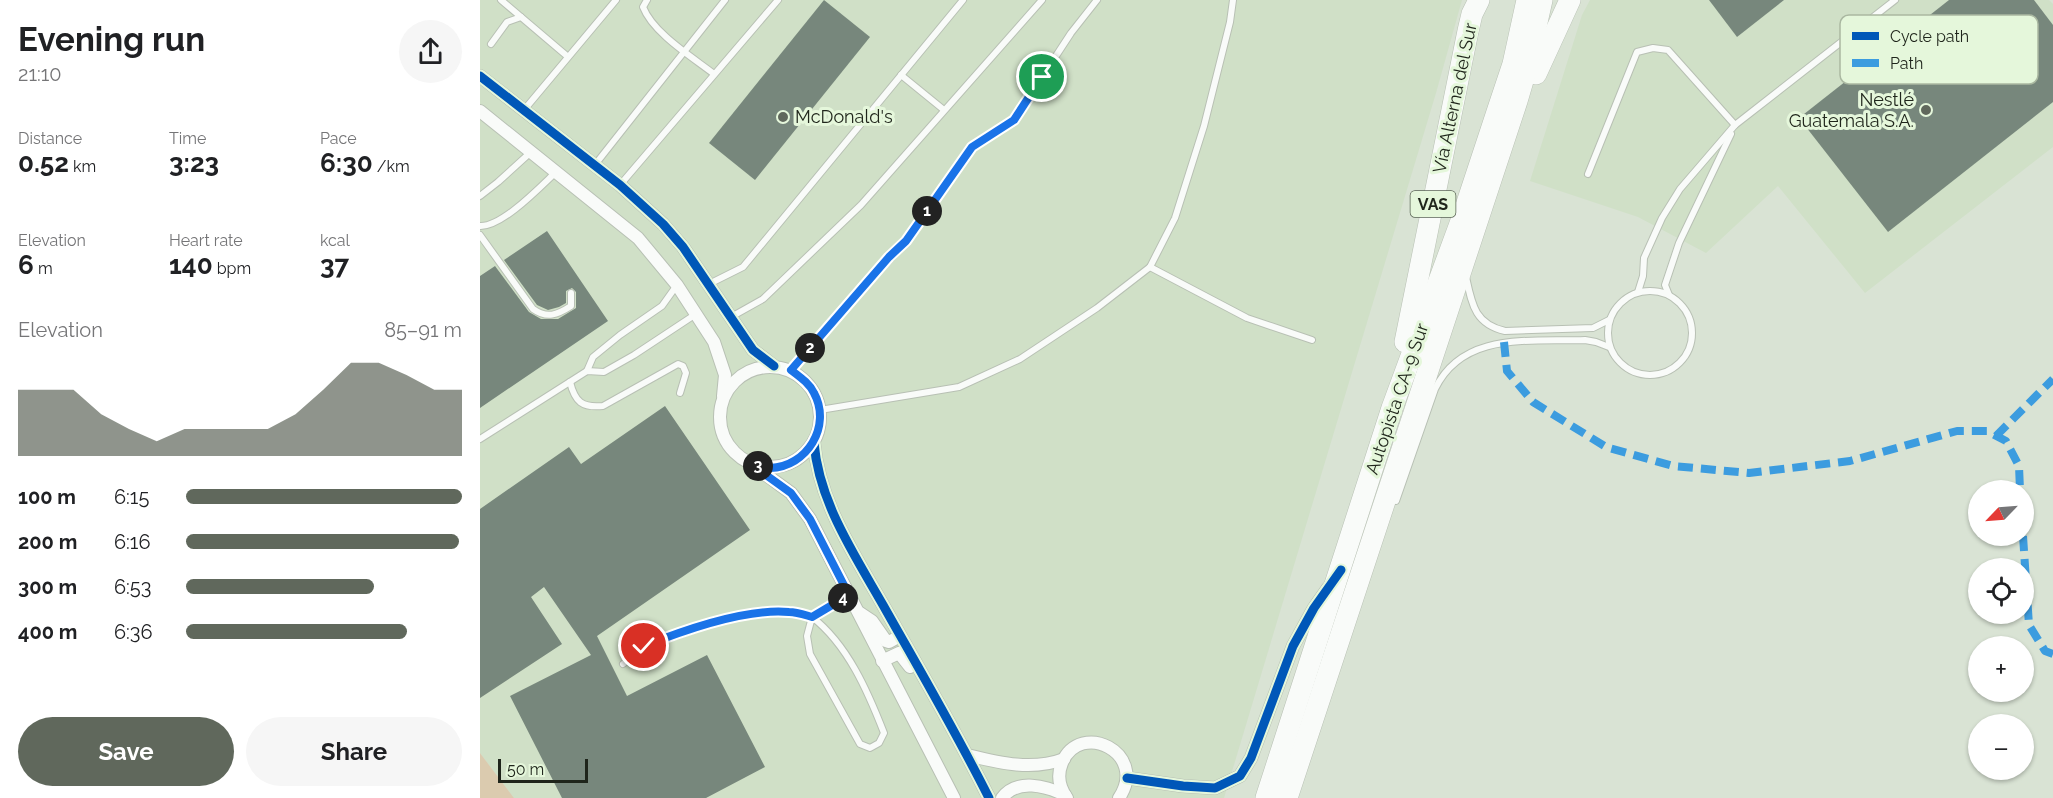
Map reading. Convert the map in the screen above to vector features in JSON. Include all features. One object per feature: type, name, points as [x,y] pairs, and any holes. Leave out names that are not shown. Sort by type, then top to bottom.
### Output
[{"type":"highway","name":"Vía Alterna del Sur","points":[[1392,408],[1468,31],[1472,14],[1479,0]]},
{"type":"highway","name":"Autopista CA-9 Sur","points":[[1266,798],[1392,408],[1461,221],[1494,123],[1513,64],[1527,0]]},
{"type":"highway","name":"Autopista CA-9 Sur","points":[[1287,798],[1372,556],[1517,101],[1542,0]]},
{"type":"highway","points":[[1517,101],[1533,80],[1570,0]]},
{"type":"street","points":[[480,76],[620,185],[663,224],[683,247],[753,350],[774,366]]},
{"type":"street","points":[[480,81],[492,86]]},
{"type":"street","points":[[480,111],[638,238],[677,285],[714,342],[721,359],[724,375],[719,416],[723,436],[734,453],[791,493],[810,519],[954,798]]},
{"type":"street","points":[[723,396],[732,383],[744,373],[758,367],[774,366],[791,370],[805,380],[815,394],[820,410],[820,427],[814,443],[802,456],[787,465],[769,468],[752,465]]},
{"type":"street","points":[[814,443],[817,472],[826,498],[852,551],[989,798]]},
{"type":"street","points":[[1127,778],[1215,788],[1240,776],[1251,758],[1293,646],[1314,608],[1341,570]]},
{"type":"street","points":[[859,613],[872,621],[886,641],[889,642],[900,636]]},
{"type":"street","points":[[882,661],[899,652],[932,693]]},
{"type":"street","points":[[1066,797],[1059,777],[1064,759],[1072,749],[1084,743],[1096,742],[1109,746],[1119,754],[1125,766],[1127,778],[1125,790],[1119,798]]},
{"type":"street","points":[[967,755],[1032,767],[1048,765],[1064,759]]},
{"type":"street","points":[[1002,798],[1014,788],[1033,786],[1051,788],[1066,797]]},
{"type":"lane","points":[[501,0],[567,57]]},
{"type":"lane","points":[[524,111],[616,0]]},
{"type":"lane","points":[[647,0],[643,7],[647,18],[714,74]]},
{"type":"lane","points":[[594,166],[725,0]]},
{"type":"lane","points":[[620,185],[778,0]]},
{"type":"lane","points":[[709,284],[743,267],[963,0]]},
{"type":"lane","points":[[731,316],[764,299],[861,204],[1042,0]]},
{"type":"lane","points":[[791,370],[889,257],[906,241],[972,147],[1014,120],[1071,33],[1097,0]]},
{"type":"lane","points":[[820,410],[959,387],[1020,359],[1097,308],[1150,267],[1175,218],[1204,126],[1230,22],[1233,0]]},
{"type":"lane","points":[[1876,15],[1895,0]]},
{"type":"lane","points":[[491,44],[507,22],[521,17]]},
{"type":"lane","points":[[1638,292],[1644,258],[1662,218],[1680,189],[1735,126],[1840,43]]},
{"type":"lane","points":[[1588,174],[1637,52],[1653,48],[1668,50],[1735,126]]},
{"type":"lane","points":[[901,75],[944,110]]},
{"type":"lane","points":[[1669,295],[1665,285],[1679,243],[1735,126]]},
{"type":"lane","points":[[480,196],[531,152]]},
{"type":"lane","points":[[480,226],[487,226],[514,210],[556,172]]},
{"type":"lane","points":[[480,235],[533,309],[541,315],[549,316],[571,306],[571,293]]},
{"type":"lane","points":[[1464,264],[1473,303],[1484,323],[1493,329],[1505,331],[1593,328],[1610,320]]},
{"type":"lane","points":[[1150,267],[1247,318],[1312,340]]},
{"type":"lane","points":[[480,439],[587,371],[593,357],[662,306],[677,285]]},
{"type":"lane","points":[[1654,291],[1669,295],[1688,315],[1692,328],[1692,343],[1678,366],[1666,373],[1652,376],[1638,375],[1626,369],[1609,347],[1607,333],[1610,320],[1616,308],[1625,298],[1638,292],[1654,291]]},
{"type":"lane","points":[[587,371],[604,372],[696,314]]},
{"type":"lane","points":[[1394,508],[1434,389],[1441,377],[1456,361],[1472,351],[1504,342],[1585,340],[1609,347]]},
{"type":"lane","points":[[570,382],[573,393],[581,404],[590,408],[603,406],[678,364],[683,366],[686,373],[680,393]]},
{"type":"lane","points":[[623,664],[644,646],[724,619],[789,612],[812,617],[842,648],[874,708],[884,733],[879,743],[870,748],[860,744],[810,654],[807,636],[812,617],[849,595]]},
{"type":"shaded area","points":[[480,0],[1462,0],[1224,798],[514,798],[480,753]]},
{"type":"shaded area","points":[[1590,0],[2049,0],[2053,4],[2053,147],[1865,293],[1778,186],[1706,253],[1638,217],[1530,181],[1582,15]]},
{"type":"shaded area","points":[[480,753],[514,798],[480,798]]},
{"type":"building","points":[[824,0],[870,37],[755,180],[709,143]]},
{"type":"building","points":[[1709,0],[1784,0],[1737,37]]},
{"type":"building","name":"Nestlé Guatemala S.A.","points":[[1949,0],[2034,0],[2053,25],[2053,102],[1888,232],[1799,118],[1842,84],[2038,84],[2038,15],[1930,15]]},
{"type":"building","points":[[547,231],[608,321],[480,408],[480,276],[495,266],[529,312],[541,319],[558,319],[576,308],[576,292],[572,288],[566,291],[566,303],[559,307],[548,310],[537,305],[504,260]]},
{"type":"building","points":[[665,406],[750,530],[597,636],[627,696],[707,655],[765,767],[706,798],[562,798],[510,696],[591,655],[544,587],[531,597],[562,644],[480,698],[480,509],[569,447],[581,464]]},
{"type":"marked path","points":[[1504,342],[1507,371],[1533,402],[1606,447],[1673,466],[1749,473],[1850,461],[1957,431],[1987,431],[2006,441],[2019,466],[2020,480]]},
{"type":"marked path","points":[[1996,436],[2053,379]]},
{"type":"marked path","points":[[2024,546],[2029,625],[2045,651],[2053,654]]},
{"type":"cycle path","points":[[480,76],[620,185],[663,224],[683,247],[753,350],[774,366]]},
{"type":"cycle path","points":[[814,443],[817,465],[830,507],[989,798]]},
{"type":"cycle path","points":[[1127,778],[1215,788],[1240,776],[1251,758],[1293,646],[1314,608],[1341,570]]},
{"type":"place","name":"Nestlé Guatemala S.A.","points":[[1926,110]]},
{"type":"place","name":"McDonald's","points":[[783,117]]},
{"type":"route","points":[[644,646],[724,619],[789,612],[812,617],[849,595],[810,519],[791,493],[752,465],[769,468],[787,465],[802,456],[814,443],[820,427],[820,410],[815,394],[805,380],[791,370],[889,257],[906,241],[972,147],[1014,120],[1042,77]]}]
